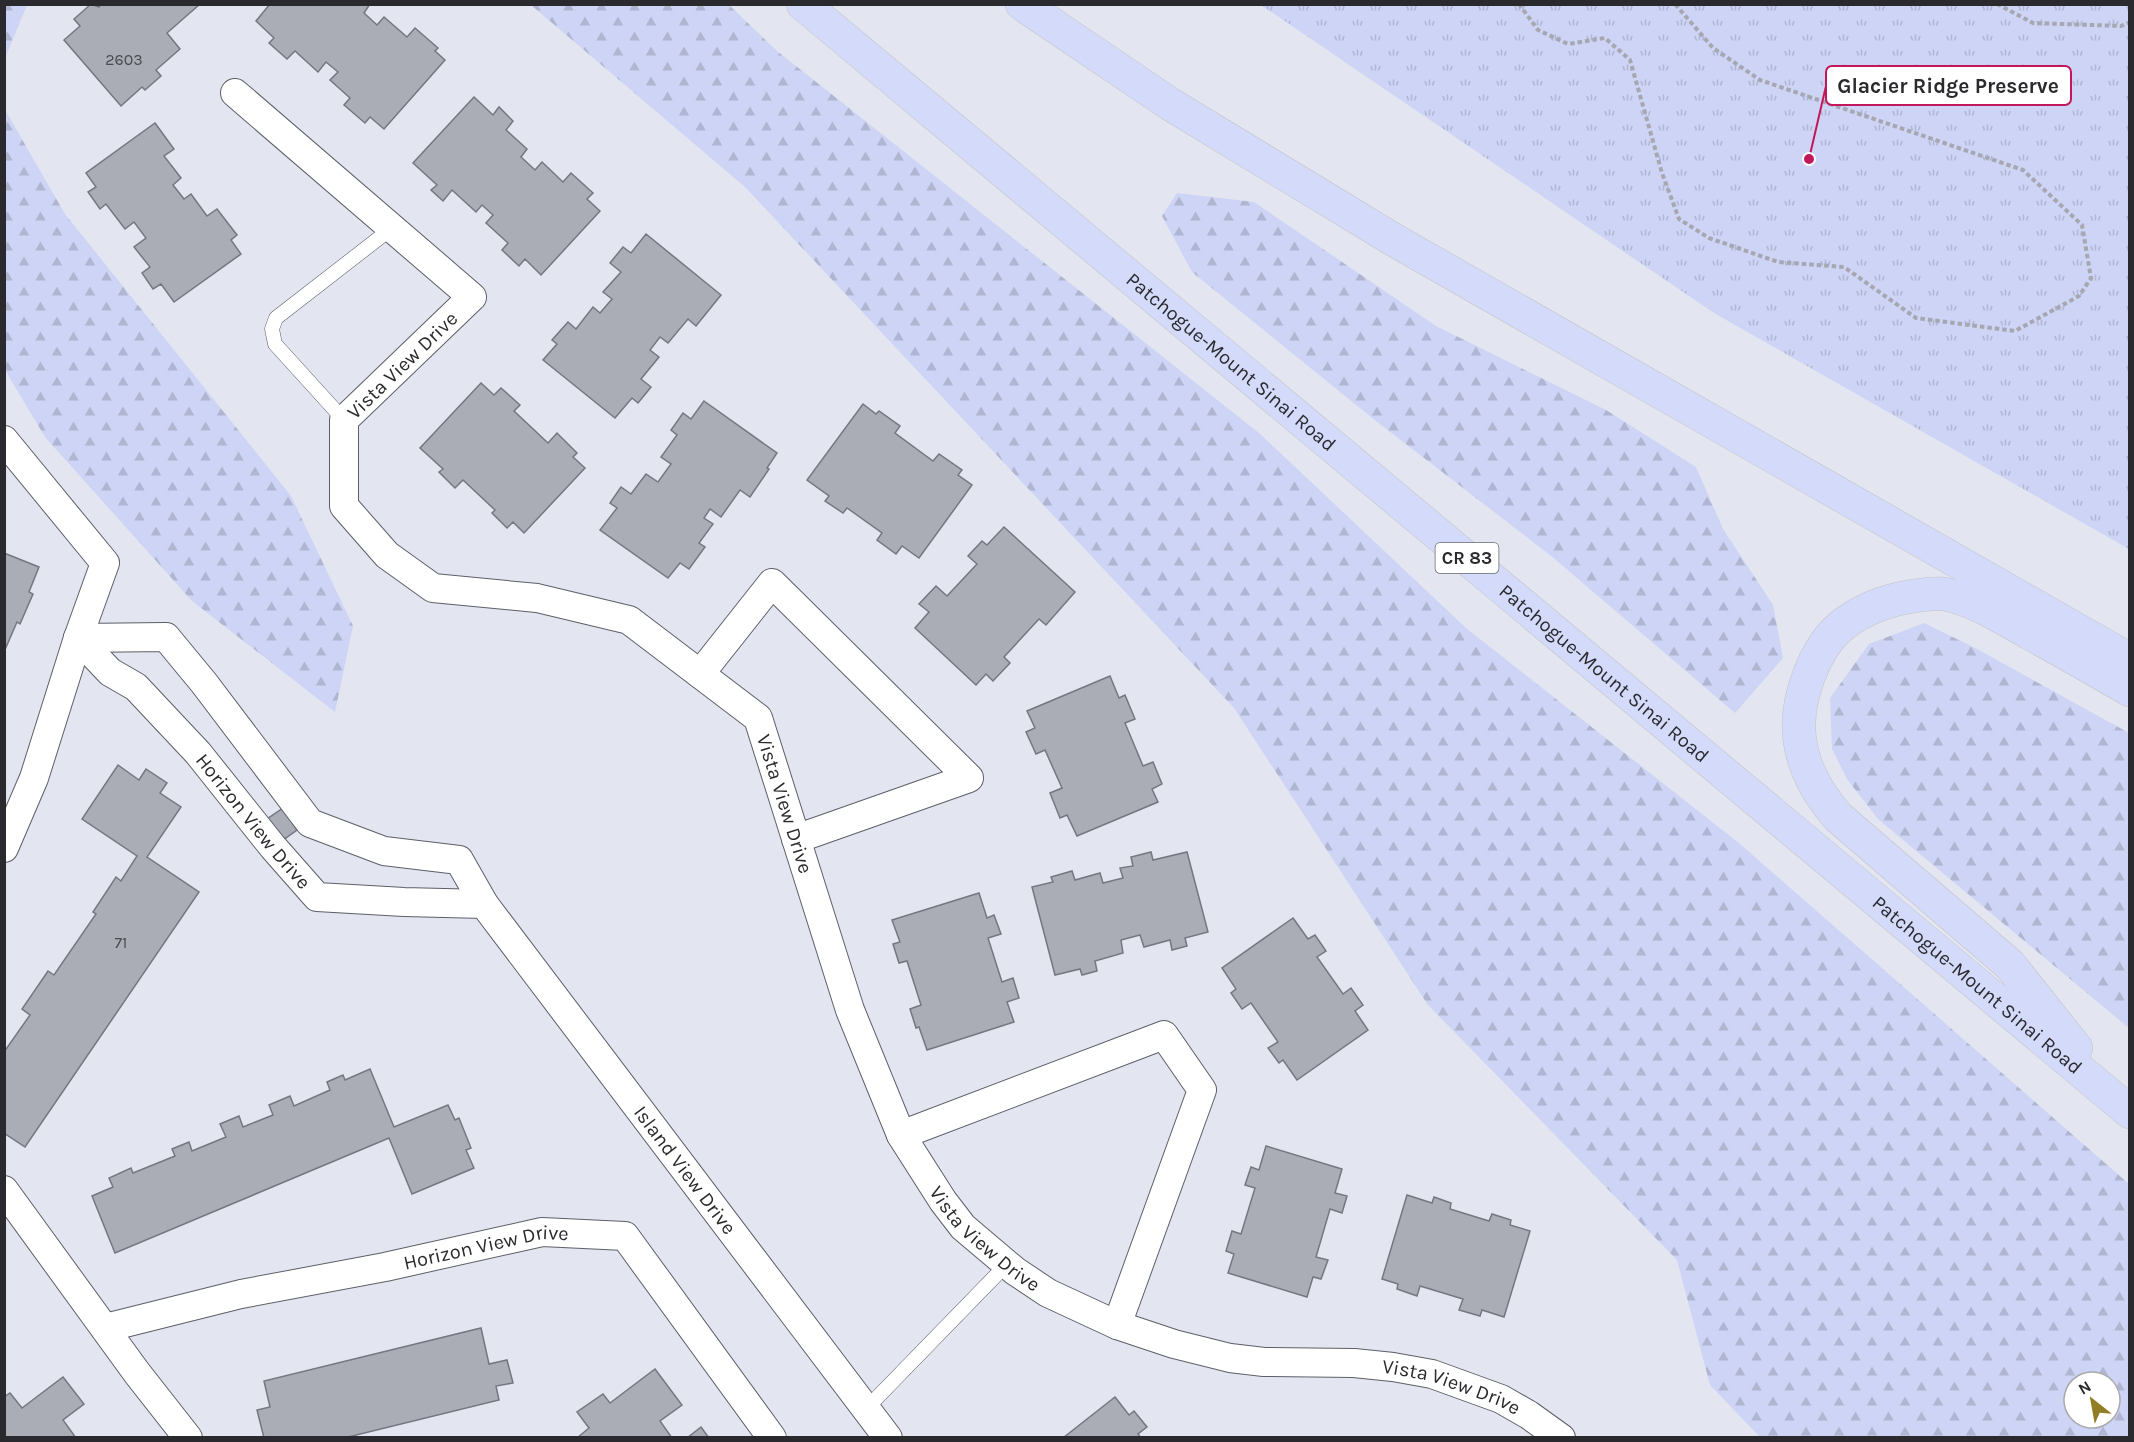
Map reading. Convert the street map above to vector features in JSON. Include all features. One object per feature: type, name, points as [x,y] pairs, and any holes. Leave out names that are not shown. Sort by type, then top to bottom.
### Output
[{"type":"highway","name":"Patchogue-Mount Sinai Road","points":[[803,4],[2125,1107]]},
{"type":"highway","points":[[1022,4],[1170,104],[1394,240],[2130,660]]},
{"type":"highway","points":[[2125,1107],[2010,965],[1838,817],[1819,795],[1807,770],[1800,741],[1799,716],[1803,690],[1812,668],[1825,645],[1843,624],[1866,609],[1892,600],[1918,595],[1944,594],[1970,602],[2130,690]]},
{"type":"street","name":"Vista View Drive","points":[[235,93],[472,297],[344,420],[344,506],[387,555],[433,588],[537,598],[629,620],[758,718],[850,1010],[901,1135],[963,1227],[1006,1264],[1048,1293],[1117,1325],[1174,1344],[1230,1358],[1264,1362],[1354,1363],[1432,1374],[1501,1399],[1561,1437]]},
{"type":"street","points":[[4,440],[105,563],[78,638],[34,778],[4,848]]},
{"type":"street","points":[[700,674],[772,583],[969,778],[796,839]]},
{"type":"street","points":[[78,638],[166,637],[204,683],[310,823],[384,851],[459,860],[484,904]]},
{"type":"street","name":"Horizon View Drive","points":[[78,638],[110,672],[136,687],[198,753],[273,847],[317,897],[404,903],[484,904]]},
{"type":"street","name":"Island View Drive","points":[[484,904],[888,1437]]},
{"type":"street","points":[[901,1135],[1164,1035],[1202,1090],[1117,1325]]},
{"type":"street","points":[[4,1190],[188,1437]]},
{"type":"street","name":"Horizon View Drive","points":[[105,1328],[241,1294],[385,1267],[542,1232],[626,1236],[772,1437]]},
{"type":"lane","points":[[344,420],[275,344],[272,329],[276,318],[392,228]]},
{"type":"lane","points":[[866,1409],[1006,1264]]},
{"type":"path","points":[[1519,4],[1539,30],[1568,45],[1605,38],[1630,60],[1662,173],[1679,219],[1709,238],[1778,262],[1844,267],[1916,318],[2015,331],[2079,296],[2091,278],[2082,225],[2023,170],[1760,80],[1713,48],[1675,4]]},
{"type":"path","points":[[1997,4],[2033,23],[2121,26],[2130,22]]},
{"type":"green space","points":[[4,5],[27,5],[5,58]]},
{"type":"green space","points":[[531,5],[729,5],[777,51],[1259,433],[1466,628],[1740,844],[2129,1184],[2129,1437],[1760,1437],[1710,1385],[1677,1260],[1428,1005],[1234,708],[745,187]]},
{"type":"green space","points":[[1261,5],[2129,5],[2129,549],[1714,313]]},
{"type":"green space","points":[[4,108],[65,214],[291,496],[353,626],[335,712],[192,601],[45,437],[5,370]]},
{"type":"green space","points":[[1177,193],[1254,202],[1436,326],[1606,410],[1696,467],[1723,529],[1773,605],[1783,658],[1735,713],[1550,555],[1376,421],[1192,272],[1162,216]]},
{"type":"green space","points":[[1924,623],[1977,649],[2129,733],[2129,1028],[1878,819],[1847,779],[1832,749],[1830,698],[1869,644]]},
{"type":"building","points":[[91,4],[99,7],[101,4],[200,4],[167,33],[180,49],[156,70],[161,76],[145,90],[142,87],[121,106],[64,40],[80,26],[74,19]]},
{"type":"building","points":[[270,4],[370,4],[364,13],[377,25],[384,17],[407,37],[415,28],[438,48],[435,51],[445,60],[384,129],[370,117],[365,123],[344,105],[350,98],[330,80],[338,72],[326,62],[318,72],[295,51],[287,59],[269,43],[274,38],[256,21]]},
{"type":"building","points":[[474,97],[493,115],[499,107],[513,121],[506,130],[527,149],[521,157],[535,170],[542,162],[563,182],[571,173],[593,193],[587,199],[600,211],[541,275],[525,259],[519,266],[502,250],[508,243],[486,223],[493,215],[482,205],[476,212],[452,190],[443,201],[431,190],[437,185],[413,163]]},
{"type":"building","points":[[155,123],[174,149],[164,156],[181,178],[173,185],[184,199],[191,194],[207,216],[217,209],[237,235],[231,240],[241,254],[174,302],[161,284],[153,289],[142,273],[150,267],[134,247],[146,238],[134,222],[125,229],[106,204],[100,209],[88,192],[96,187],[86,173]]},
{"type":"building","points":[[646,234],[721,295],[696,326],[688,319],[668,343],[660,337],[650,350],[659,357],[641,379],[651,387],[638,403],[632,398],[615,418],[543,360],[557,344],[552,340],[568,322],[576,329],[593,307],[600,313],[612,299],[603,292],[621,272],[610,263],[623,247],[631,253]]},
{"type":"building","points":[[481,383],[494,395],[501,388],[520,405],[514,411],[548,443],[557,433],[577,453],[573,457],[585,468],[524,533],[513,522],[507,528],[492,513],[495,510],[463,480],[455,488],[439,472],[443,469],[420,448]]},
{"type":"building","points":[[704,401],[777,453],[750,497],[740,490],[721,517],[710,509],[704,518],[713,524],[699,543],[705,547],[689,569],[680,563],[668,578],[600,530],[617,508],[610,503],[621,487],[631,494],[646,474],[658,482],[671,464],[661,457],[677,435],[671,430],[683,413],[691,419]]},
{"type":"building","points":[[863,404],[876,414],[879,411],[900,426],[895,433],[933,461],[939,454],[962,470],[958,475],[972,485],[919,558],[902,546],[896,554],[877,540],[882,533],[847,508],[843,513],[825,501],[829,496],[807,480]]},
{"type":"building","points":[[1004,527],[1075,592],[1046,625],[1039,619],[1004,657],[1010,663],[993,681],[986,674],[976,685],[915,628],[929,612],[919,604],[936,586],[947,596],[977,564],[968,556],[982,541],[987,545]]},
{"type":"building","points":[[4,553],[39,567],[29,592],[33,594],[4,652]]},
{"type":"building","points":[[1110,676],[1119,698],[1125,695],[1135,719],[1125,723],[1143,766],[1153,762],[1162,784],[1152,789],[1158,802],[1077,836],[1067,815],[1060,818],[1050,793],[1062,788],[1045,750],[1036,754],[1026,732],[1035,728],[1027,711]]},
{"type":"building","points":[[118,765],[139,780],[146,769],[167,783],[160,793],[181,807],[147,857],[199,892],[25,1147],[4,1133],[4,1052],[30,1015],[22,1009],[48,971],[54,975],[96,914],[93,912],[116,877],[121,881],[137,856],[82,819]]},
{"type":"building","points":[[283,808],[297,830],[279,843],[264,821]]},
{"type":"building","points":[[1151,852],[1153,860],[1187,852],[1208,932],[1185,938],[1187,946],[1172,950],[1170,940],[1144,947],[1140,935],[1121,940],[1123,953],[1095,961],[1097,971],[1082,975],[1080,969],[1055,975],[1032,887],[1053,882],[1051,877],[1072,871],[1075,880],[1100,873],[1103,883],[1123,878],[1120,868],[1133,866],[1131,857]]},
{"type":"building","points":[[979,893],[987,918],[994,915],[1001,934],[988,938],[1002,982],[1013,978],[1019,998],[1007,1002],[1014,1022],[927,1050],[910,1009],[921,1005],[907,961],[899,963],[893,944],[900,942],[892,920]]},
{"type":"building","points":[[1293,918],[1308,939],[1315,935],[1326,951],[1317,957],[1343,994],[1351,988],[1363,1005],[1355,1011],[1368,1030],[1297,1080],[1283,1060],[1279,1063],[1268,1048],[1278,1042],[1251,1003],[1242,1009],[1231,993],[1236,989],[1222,968]]},
{"type":"building","points":[[370,1069],[394,1127],[448,1105],[455,1120],[459,1118],[471,1148],[466,1150],[474,1168],[412,1194],[389,1138],[115,1253],[92,1196],[113,1187],[109,1178],[131,1168],[133,1173],[175,1156],[172,1149],[189,1142],[192,1151],[226,1137],[220,1124],[239,1116],[243,1127],[273,1115],[269,1105],[290,1096],[294,1106],[330,1090],[327,1082],[343,1075],[345,1080]]},
{"type":"building","points":[[1266,1146],[1342,1169],[1335,1193],[1347,1196],[1342,1213],[1330,1209],[1316,1257],[1328,1260],[1321,1279],[1313,1277],[1307,1297],[1228,1273],[1234,1254],[1226,1251],[1232,1231],[1241,1234],[1255,1188],[1245,1185],[1251,1167],[1259,1170]]},
{"type":"building","points":[[1407,1195],[1432,1203],[1434,1197],[1451,1203],[1450,1209],[1489,1221],[1492,1214],[1511,1220],[1510,1225],[1530,1231],[1504,1317],[1482,1310],[1480,1316],[1459,1310],[1463,1299],[1420,1286],[1417,1296],[1397,1289],[1398,1284],[1382,1279]]},
{"type":"building","points":[[481,1328],[489,1364],[507,1360],[513,1383],[496,1386],[499,1400],[344,1438],[264,1438],[257,1410],[270,1407],[264,1381]]},
{"type":"building","points":[[655,1369],[682,1405],[660,1421],[672,1438],[577,1438],[589,1428],[577,1412],[603,1394],[610,1403]]},
{"type":"building","points":[[63,1377],[84,1404],[63,1420],[76,1438],[4,1438],[4,1397],[10,1393],[22,1408]]},
{"type":"building","points":[[1115,1397],[1129,1415],[1134,1411],[1147,1427],[1138,1434],[1141,1438],[1063,1438]]},
{"type":"building","points":[[701,1427],[709,1438],[687,1438]]},
{"type":"place","name":"Glacier Ridge Preserve","points":[[1809,159]]}]
